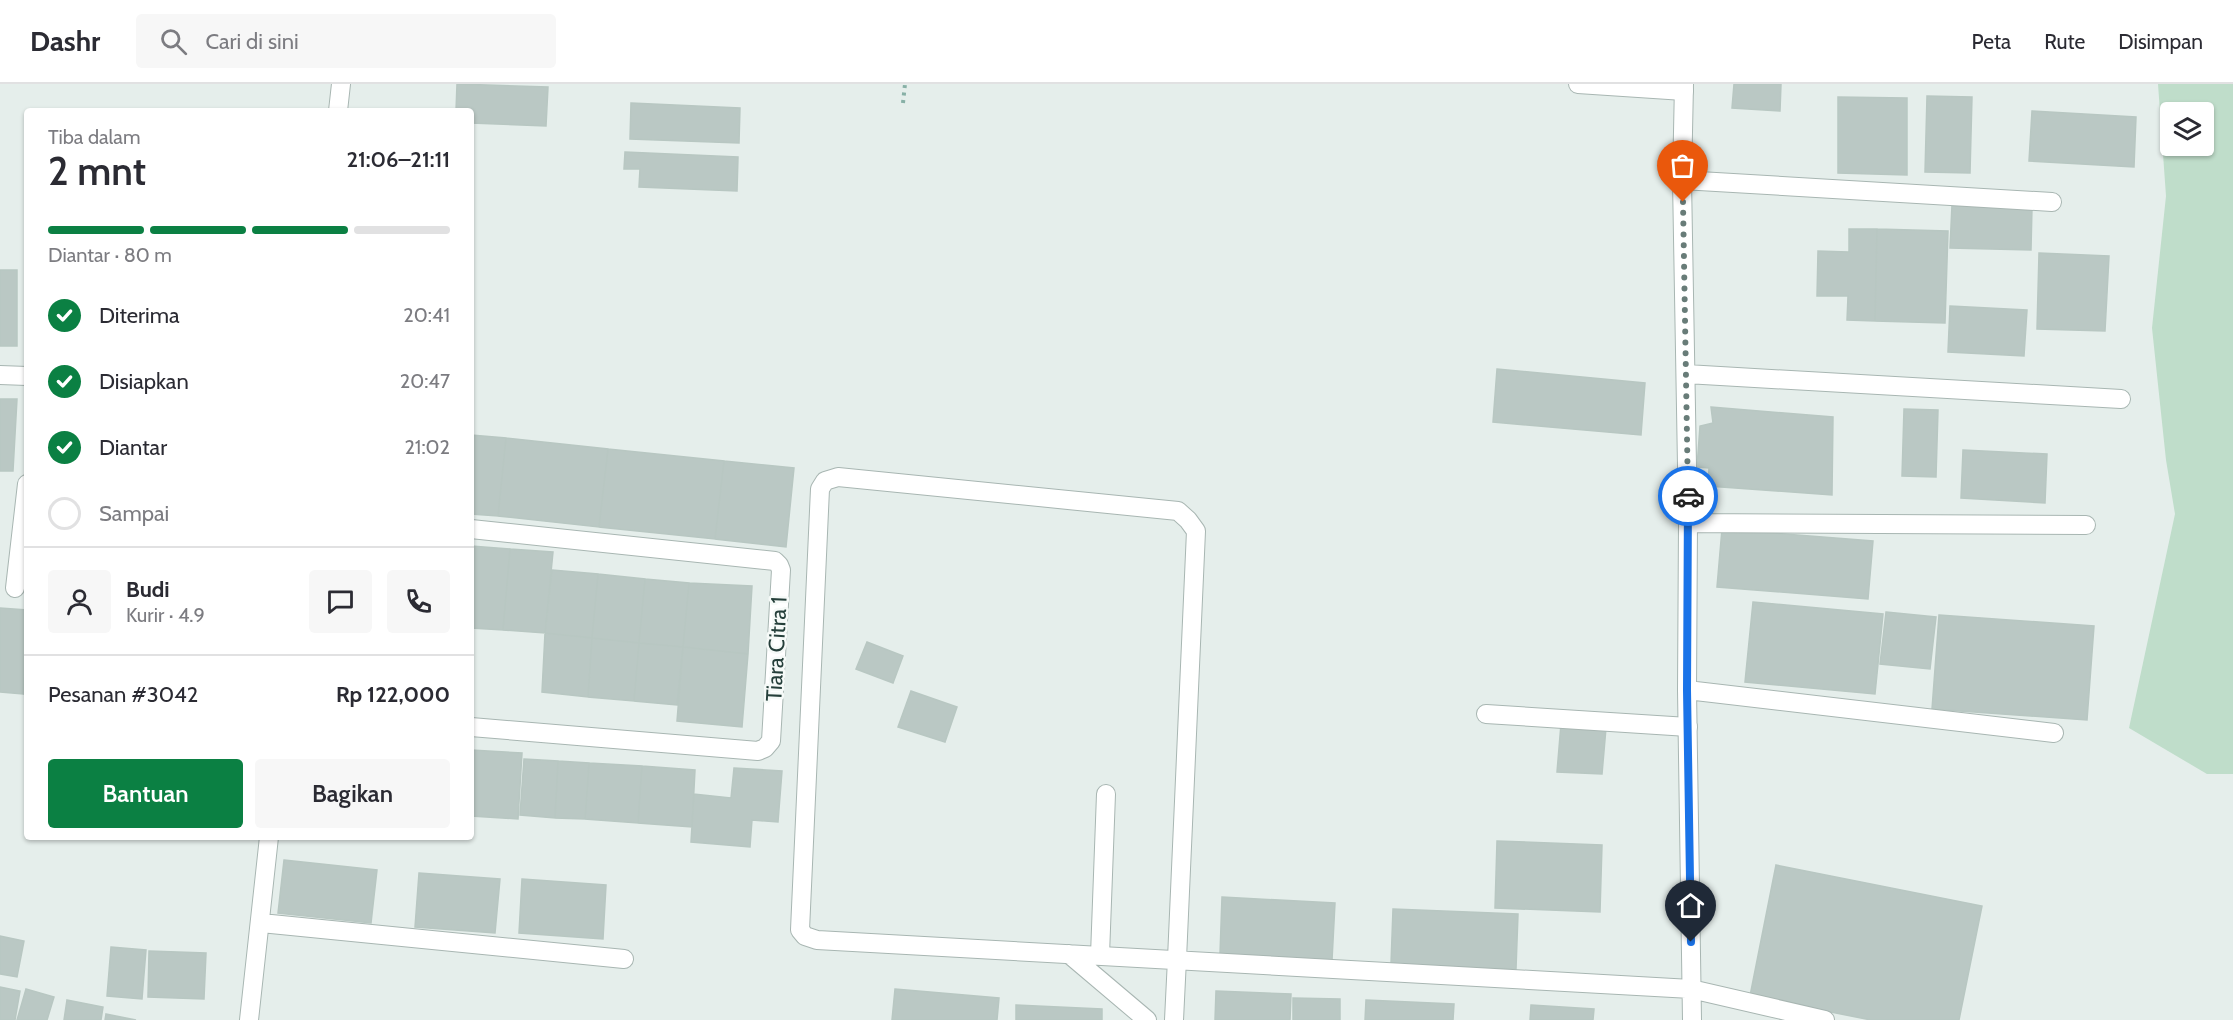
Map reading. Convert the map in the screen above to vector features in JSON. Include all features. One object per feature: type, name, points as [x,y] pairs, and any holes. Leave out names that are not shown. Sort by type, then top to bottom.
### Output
[{"type":"street","points":[[339,108],[341,84]]},
{"type":"street","points":[[1578,84],[1684,88],[1682,180],[1688,523],[1687,690],[1692,1020]]},
{"type":"street","points":[[1682,180],[2052,202]]},
{"type":"street","points":[[1686,374],[2121,399]]},
{"type":"street","points":[[0,375],[24,376]]},
{"type":"street","points":[[1174,1020],[1177,959],[1196,531],[1178,511],[838,477],[825,481],[820,489],[800,930],[805,936],[816,940],[1177,959],[1691,989],[1825,1020]]},
{"type":"street","points":[[14,588],[24,508]]},
{"type":"street","points":[[1688,523],[2086,525]]},
{"type":"street","name":"Tiara Citra 1","points":[[474,529],[776,561],[781,570],[771,741],[765,748],[758,751],[474,727]]},
{"type":"street","points":[[1687,690],[2054,733]]},
{"type":"street","points":[[1486,714],[1688,727]]},
{"type":"street","points":[[1100,955],[1106,794]]},
{"type":"street","points":[[249,1020],[269,840]]},
{"type":"street","points":[[261,922],[624,959]]},
{"type":"street","points":[[1069,954],[1147,1020]]},
{"type":"path","points":[[903,103],[905,84]]},
{"type":"green space","points":[[2158,84],[2233,84],[2233,774],[2207,774],[2129,728],[2175,514],[2166,460],[2152,328],[2166,196],[2163,156],[2214,156],[2214,102],[2160,102],[2160,112]]},
{"type":"building","points":[[457,84],[548,87],[546,126],[474,123],[474,108],[456,108]]},
{"type":"building","points":[[1734,84],[1781,84],[1780,111],[1732,108]]},
{"type":"building","points":[[1927,96],[1972,97],[1970,173],[1925,172]]},
{"type":"building","points":[[1838,97],[1907,98],[1907,175],[1838,173]]},
{"type":"building","points":[[631,103],[740,108],[739,143],[630,139]]},
{"type":"building","points":[[2032,111],[2136,117],[2134,167],[2029,161]]},
{"type":"building","points":[[625,152],[738,157],[737,191],[639,187],[640,169],[624,169]]},
{"type":"building","points":[[1952,205],[2032,207],[2031,250],[1950,248]]},
{"type":"building","points":[[1849,229],[1877,229],[1875,321],[1847,320],[1848,296],[1817,296],[1818,251],[1849,252]]},
{"type":"building","points":[[1877,229],[1948,231],[1945,323],[1875,321]]},
{"type":"building","points":[[2039,253],[2109,256],[2105,331],[2037,329]]},
{"type":"building","points":[[0,270],[17,270],[17,346],[0,346]]},
{"type":"building","points":[[1950,306],[2027,310],[2024,356],[1948,352]]},
{"type":"building","points":[[1497,369],[1645,383],[1641,435],[1493,422]]},
{"type":"building","points":[[0,399],[17,399],[13,471],[0,471]]},
{"type":"building","points":[[1711,407],[1833,417],[1832,495],[1708,486],[1709,468],[1697,467],[1700,426],[1713,423]]},
{"type":"building","points":[[1904,409],[1938,410],[1936,477],[1902,476]]},
{"type":"building","points":[[474,435],[506,438],[498,516],[474,514]]},
{"type":"building","points":[[506,438],[608,449],[599,527],[498,516]]},
{"type":"building","points":[[608,449],[724,461],[715,539],[599,527]]},
{"type":"building","points":[[1963,450],[2047,454],[2045,503],[1961,498]]},
{"type":"building","points":[[724,461],[794,468],[786,547],[715,539]]},
{"type":"building","points":[[1722,529],[1873,541],[1868,599],[1717,587]]},
{"type":"building","points":[[474,546],[510,549],[503,630],[474,628]]},
{"type":"building","points":[[510,549],[553,552],[545,633],[503,630]]},
{"type":"building","points":[[552,570],[598,574],[592,638],[545,633]]},
{"type":"building","points":[[598,574],[645,579],[639,643],[592,638]]},
{"type":"building","points":[[645,579],[689,583],[683,647],[639,643]]},
{"type":"building","points":[[689,583],[752,586],[748,654],[683,647]]},
{"type":"building","points":[[1753,602],[1883,614],[1875,694],[1745,682]]},
{"type":"building","points":[[0,608],[24,610],[23,694],[0,692]]},
{"type":"building","points":[[1886,612],[1936,617],[1930,669],[1880,664]]},
{"type":"building","points":[[1939,615],[2094,626],[2087,720],[1932,709]]},
{"type":"building","points":[[545,633],[592,638],[588,697],[542,692]]},
{"type":"building","points":[[592,638],[639,643],[634,701],[588,697]]},
{"type":"building","points":[[867,642],[903,656],[893,683],[856,669]]},
{"type":"building","points":[[639,643],[683,647],[677,705],[634,701]]},
{"type":"building","points":[[683,647],[748,654],[742,727],[677,721]]},
{"type":"building","points":[[911,691],[957,707],[945,742],[898,727]]},
{"type":"building","points":[[1561,724],[1606,728],[1602,774],[1557,772]]},
{"type":"building","points":[[474,750],[522,753],[518,819],[474,816]]},
{"type":"building","points":[[524,759],[558,761],[555,818],[520,815]]},
{"type":"building","points":[[558,761],[589,763],[585,819],[555,818]]},
{"type":"building","points":[[589,763],[642,766],[638,823],[585,819]]},
{"type":"building","points":[[642,766],[695,770],[692,827],[638,823]]},
{"type":"building","points":[[734,768],[782,771],[778,822],[752,820],[750,847],[691,842],[694,794],[731,798]]},
{"type":"building","points":[[1497,841],[1602,845],[1600,912],[1495,908]]},
{"type":"building","points":[[284,860],[377,870],[371,923],[278,913]]},
{"type":"building","points":[[1776,865],[1982,906],[1959,1020],[1871,1020],[1750,996]]},
{"type":"building","points":[[419,873],[500,879],[495,933],[415,927]]},
{"type":"building","points":[[522,879],[606,885],[603,939],[519,933]]},
{"type":"building","points":[[1222,897],[1335,903],[1332,960],[1220,954]]},
{"type":"building","points":[[1393,909],[1518,914],[1516,969],[1391,964]]},
{"type":"building","points":[[0,936],[24,941],[17,977],[0,974]]},
{"type":"building","points":[[111,947],[146,950],[142,999],[107,996]]},
{"type":"building","points":[[149,951],[206,953],[204,999],[148,997]]},
{"type":"building","points":[[0,987],[20,991],[15,1020],[0,1020]]},
{"type":"building","points":[[26,989],[54,997],[47,1020],[17,1020]]},
{"type":"building","points":[[895,989],[999,998],[997,1020],[892,1020]]},
{"type":"building","points":[[1216,991],[1291,994],[1290,1020],[1215,1020]]},
{"type":"building","points":[[1293,998],[1340,999],[1340,1020],[1293,1020]]},
{"type":"building","points":[[67,1000],[103,1007],[101,1020],[64,1020]]},
{"type":"building","points":[[1366,1000],[1454,1004],[1453,1020],[1365,1020]]},
{"type":"building","points":[[1016,1005],[1102,1009],[1102,1020],[1016,1020]]},
{"type":"building","points":[[1531,1005],[1594,1009],[1593,1020],[1530,1020]]},
{"type":"building","points":[[106,1014],[136,1020],[105,1020]]},
{"type":"way so far","points":[[1683,202],[1688,496]]},
{"type":"route","points":[[1688,496],[1687,690],[1691,942]]}]
